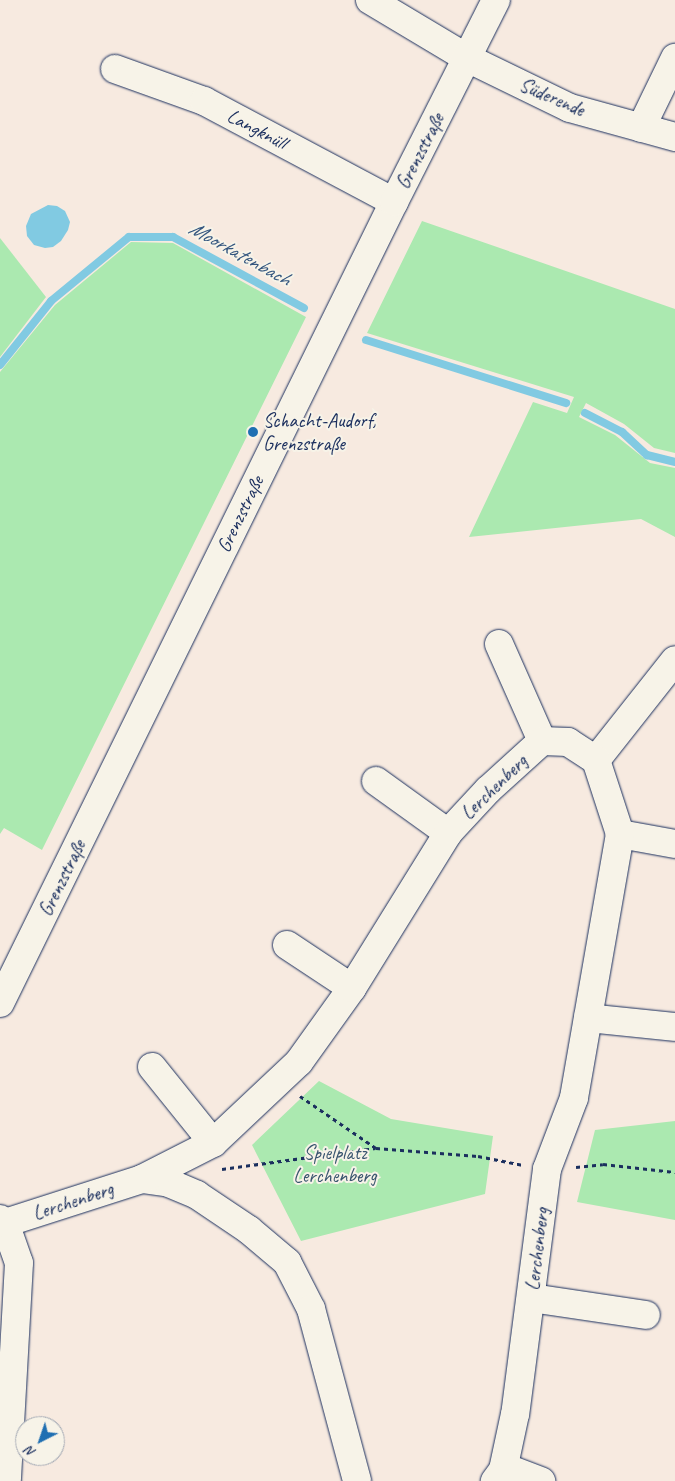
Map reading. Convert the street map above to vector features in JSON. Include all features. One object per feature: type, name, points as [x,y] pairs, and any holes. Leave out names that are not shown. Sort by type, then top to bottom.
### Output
[{"type":"street","name":"Süderende","points":[[370,0],[467,58],[570,108],[675,137]]},
{"type":"street","name":"Grenzstraße","points":[[0,1003],[394,202],[496,0]]},
{"type":"street","points":[[641,128],[675,58]]},
{"type":"street","name":"Langknüll","points":[[115,69],[204,101],[394,202]]},
{"type":"street","name":"Lerchenberg","points":[[499,644],[542,741]]},
{"type":"street","points":[[596,760],[675,660]]},
{"type":"street","name":"Lerchenberg","points":[[2,1221],[142,1179],[213,1143],[299,1062],[352,988],[448,833],[488,790],[542,741],[568,742],[596,760],[620,834],[574,1098],[547,1169],[515,1414],[499,1474]]},
{"type":"street","name":"Lerchenberg","points":[[376,781],[448,833]]},
{"type":"street","points":[[620,834],[675,844]]},
{"type":"street","points":[[287,945],[352,988]]},
{"type":"street","points":[[588,1018],[675,1027]]},
{"type":"street","points":[[152,1067],[213,1143]]},
{"type":"street","name":"Lerchenberg","points":[[142,1179],[169,1183],[196,1195],[249,1230],[287,1262],[311,1310],[357,1481]]},
{"type":"street","points":[[2,1221],[19,1262],[7,1481]]},
{"type":"street","points":[[530,1298],[646,1315]]},
{"type":"street","points":[[499,1474],[541,1481]]},
{"type":"path","points":[[278,1081],[376,1148]]},
{"type":"path","points":[[214,1170],[376,1148],[478,1156],[547,1169],[603,1164],[675,1172]]},
{"type":"green space","points":[[422,221],[675,309],[675,453],[654,448],[624,424],[586,403],[579,417],[615,435],[650,463],[675,468],[675,537],[641,519],[469,537],[533,402],[567,413],[574,397],[367,333]]},
{"type":"green space","points":[[0,238],[46,297],[0,357]]},
{"type":"green space","points":[[131,242],[173,243],[306,317],[42,850],[4,828],[0,834],[0,372],[55,305]]},
{"type":"green space","name":"Spielplatz Lerchenberg","points":[[319,1081],[391,1119],[493,1136],[485,1194],[301,1241],[252,1145]]},
{"type":"green space","points":[[675,1121],[675,1220],[577,1202],[595,1130]]},
{"type":"water","points":[[48,205],[57,206],[65,211],[70,222],[68,230],[61,241],[53,247],[45,248],[34,245],[27,236],[26,226],[31,214]]},
{"type":"waterway","name":"Moorkatenbach","points":[[0,365],[51,301],[129,237],[173,237],[304,308]]},
{"type":"waterway","name":"Moorkatenbach","points":[[366,340],[566,403]]},
{"type":"waterway","name":"Moorkatenbach","points":[[585,413],[622,432],[647,455],[675,462]]},
{"type":"place","name":"Schacht-Audorf, Grenzstraße","points":[[253,432]]}]
